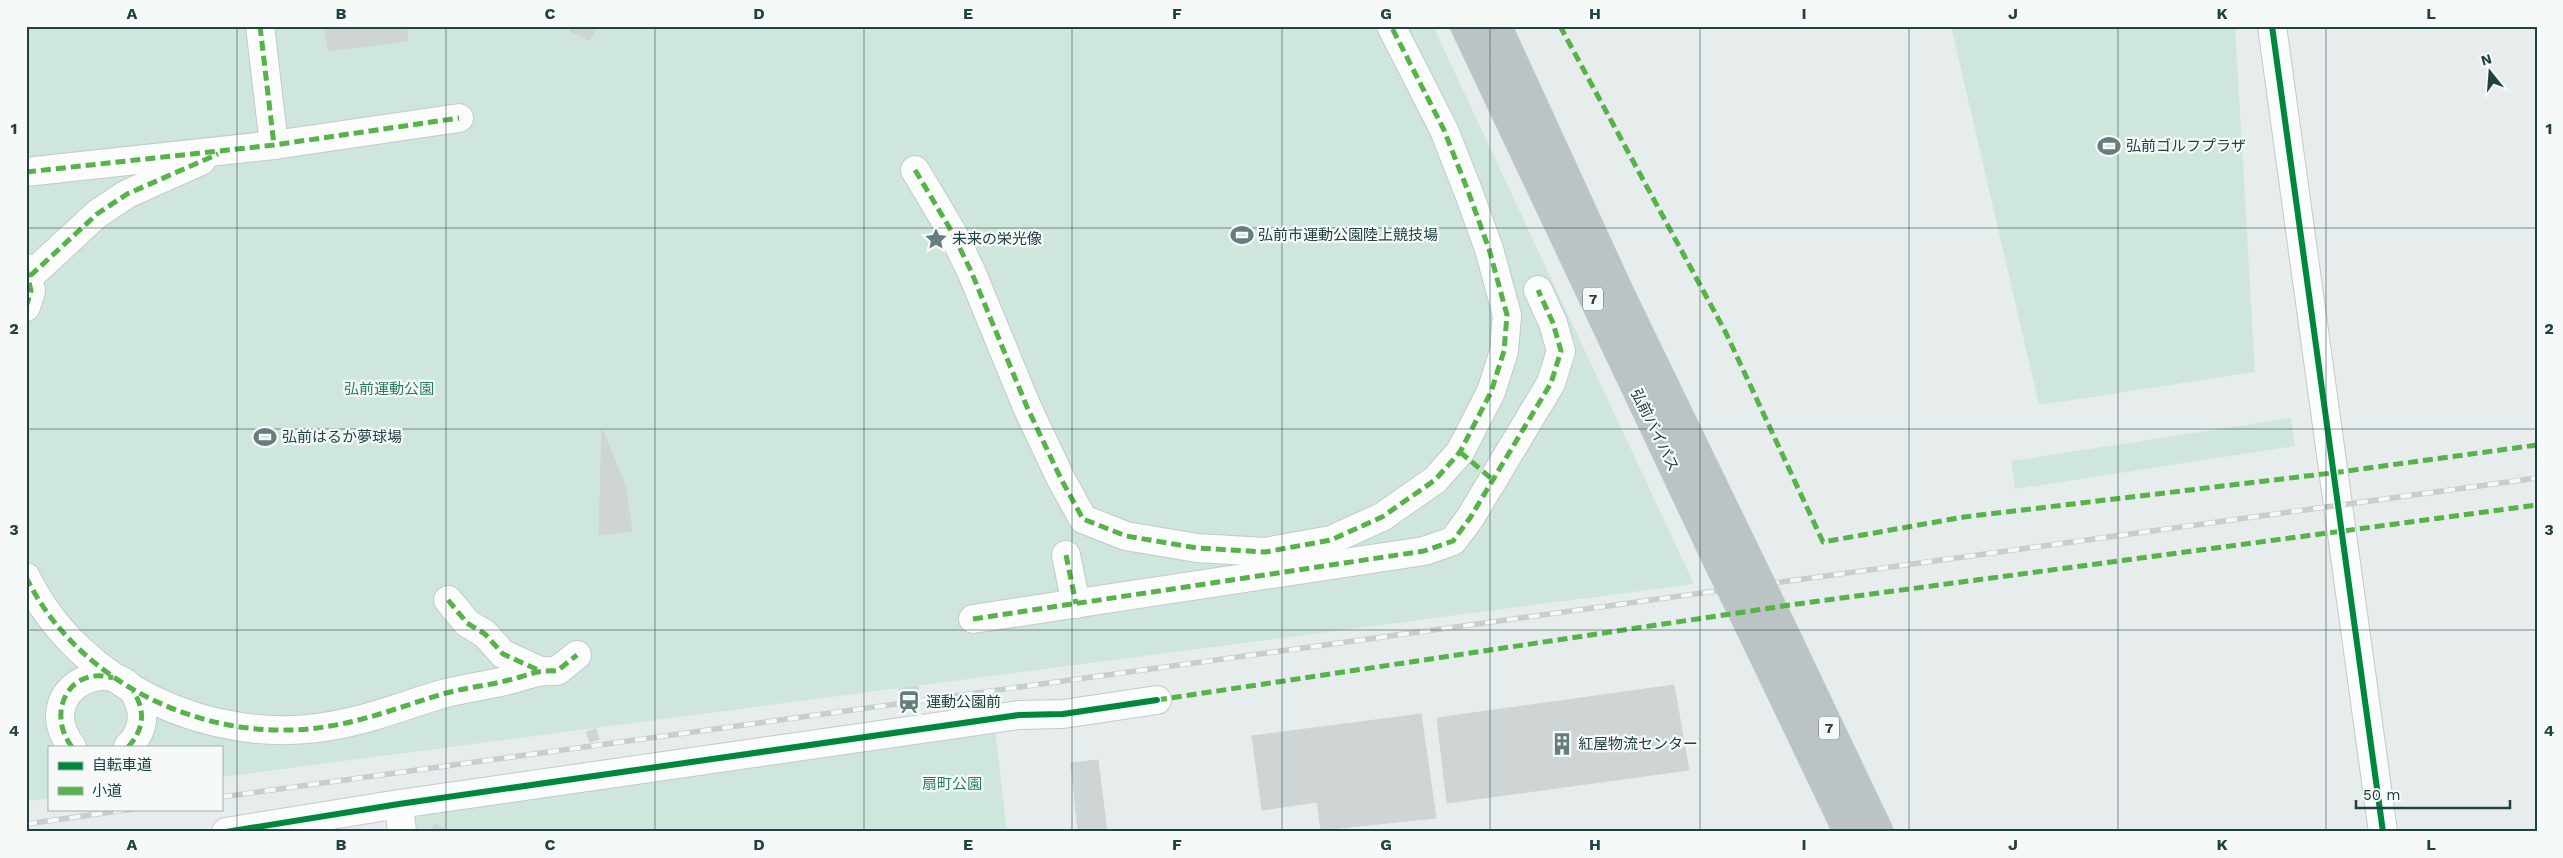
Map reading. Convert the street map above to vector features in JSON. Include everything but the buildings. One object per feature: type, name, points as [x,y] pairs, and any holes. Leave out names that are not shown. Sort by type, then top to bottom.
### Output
[{"type":"highway","name":"弘前バイパス","points":[[1465,26],[1848,832]]},
{"type":"highway","name":"弘前バイパス","points":[[1498,26],[1621,296],[1879,832]]},
{"type":"street","points":[[260,26],[274,145]]},
{"type":"street","points":[[915,170],[960,247],[1027,407],[1060,479],[1083,518],[1126,536],[1198,548],[1265,552],[1331,540],[1382,517],[1434,480],[1460,452],[1491,392],[1504,351],[1507,315],[1489,249],[1444,130],[1391,26]]},
{"type":"street","points":[[2272,26],[2383,832]]},
{"type":"street","points":[[26,172],[274,145],[459,118]]},
{"type":"street","points":[[26,307],[31,291],[28,272],[97,214],[128,194],[229,150]]},
{"type":"street","points":[[973,619],[1424,551],[1453,540],[1470,518],[1551,383],[1561,351],[1538,290]]},
{"type":"street","points":[[1460,452],[1493,480]]},
{"type":"street","points":[[1066,555],[1076,604]]},
{"type":"street","points":[[26,577],[35,595],[61,632],[109,673],[130,687],[138,699],[142,712],[141,726],[135,739],[129,746]]},
{"type":"street","points":[[448,600],[468,623],[485,634],[503,654],[538,670],[557,671],[577,655]]},
{"type":"street","points":[[71,746],[60,724],[60,711],[64,699],[71,688],[81,680],[100,676],[119,680],[141,694],[208,721],[247,729],[288,732],[331,726],[401,708],[440,695],[510,680],[538,670]]},
{"type":"street","points":[[226,832],[399,804],[1019,715],[1063,714],[1157,700]]},
{"type":"street","points":[[399,804],[402,832]]},
{"type":"green space","name":"弘前運動公園","points":[[26,26],[1433,26],[1694,584],[222,777],[222,746],[48,746],[48,799],[26,801]]},
{"type":"green space","points":[[1951,26],[2235,26],[2255,372],[2039,405]]},
{"type":"green space","points":[[2291,418],[2295,446],[2015,489],[2011,461]]},
{"type":"green space","name":"扇町公園","points":[[995,729],[1007,832],[412,832],[410,812]]},
{"type":"railway","points":[[222,797],[2537,478]]},
{"type":"railway","points":[[26,824],[126,810]]},
{"type":"marked path","points":[[260,26],[274,145]]},
{"type":"marked path","points":[[915,170],[952,232],[971,271],[1027,407],[1061,479],[1083,519],[1126,536],[1197,548],[1265,552],[1331,540],[1382,517],[1435,480],[1460,452],[1491,392],[1504,351],[1507,315],[1489,249],[1444,130],[1391,26]]},
{"type":"marked path","points":[[1560,26],[1726,333],[1823,542],[1964,517],[2332,473],[2537,445]]},
{"type":"marked path","points":[[26,172],[274,145],[459,118]]},
{"type":"marked path","points":[[30,276],[97,214],[127,194],[218,154]]},
{"type":"marked path","points":[[26,268],[31,291],[26,307]]},
{"type":"marked path","points":[[973,619],[1424,551],[1453,541],[1470,518],[1551,383],[1561,351],[1553,323],[1538,290]]},
{"type":"marked path","points":[[1460,452],[1493,480]]},
{"type":"marked path","points":[[1157,700],[1797,604],[2537,505]]},
{"type":"marked path","points":[[1066,555],[1076,604]]},
{"type":"marked path","points":[[26,577],[49,616],[79,649],[114,678],[154,700],[196,717],[240,727],[285,730],[330,726],[372,716],[448,693],[537,672],[557,671],[577,655]]},
{"type":"marked path","points":[[448,600],[467,623],[485,634],[503,654],[538,670]]},
{"type":"marked path","points":[[71,746],[64,733],[61,720],[62,706],[66,694],[74,685],[85,678],[98,676],[113,678]]},
{"type":"marked path","points":[[129,746],[137,734],[141,720],[140,705],[133,691]]},
{"type":"cycle path","points":[[2272,26],[2383,832]]},
{"type":"cycle path","points":[[226,832],[399,804],[1019,715],[1063,714],[1157,700]]},
{"type":"place","name":"弘前ゴルフプラザ","points":[[2109,146]]},
{"type":"place","name":"弘前市運動公園陸上競技場","points":[[1242,235]]},
{"type":"place","name":"未来の栄光像","points":[[936,239]]},
{"type":"place","name":"弘前はるか夢球場","points":[[265,437]]},
{"type":"place","name":"運動公園前","points":[[909,702]]},
{"type":"place","name":"紅屋物流センター","points":[[1562,744]]}]
